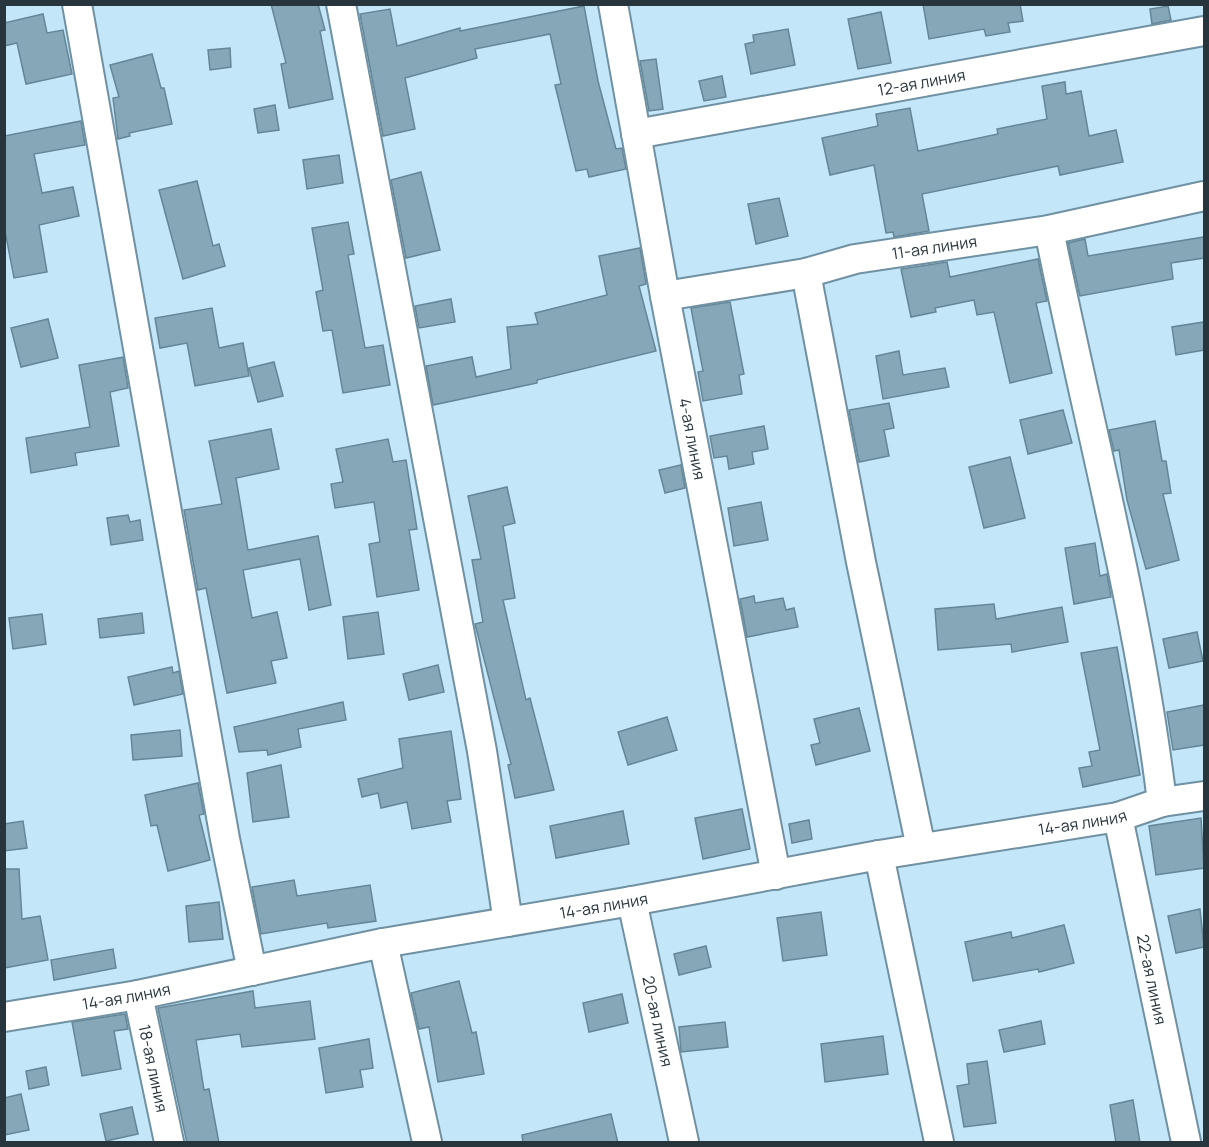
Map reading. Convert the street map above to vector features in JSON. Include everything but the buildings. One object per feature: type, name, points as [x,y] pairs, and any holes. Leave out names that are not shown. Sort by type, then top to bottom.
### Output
[{"type":"street","points":[[77,4],[225,839],[252,970]]},
{"type":"street","points":[[341,4],[482,752],[508,922]]},
{"type":"street","name":"4-ая линия","points":[[613,4],[665,297],[776,874]]},
{"type":"street","name":"12-ая линия","points":[[636,134],[1204,31]]},
{"type":"street","name":"11-ая линия","points":[[665,297],[807,273],[855,260],[1049,231],[1204,196]]},
{"type":"street","points":[[1049,231],[1116,542],[1154,733],[1162,802]]},
{"type":"street","points":[[807,273],[861,562],[921,849]]},
{"type":"street","name":"14-ая линия","points":[[4,1017],[138,995],[382,943],[632,901],[879,855],[1118,816],[1162,802],[1204,796]]},
{"type":"street","name":"22-ая линия","points":[[1118,816],[1186,1143]]},
{"type":"street","points":[[879,855],[939,1143]]},
{"type":"street","name":"20-ая линия","points":[[632,901],[684,1143]]},
{"type":"street","points":[[382,943],[427,1143]]},
{"type":"street","name":"18-ая линия","points":[[138,995],[169,1143]]}]
